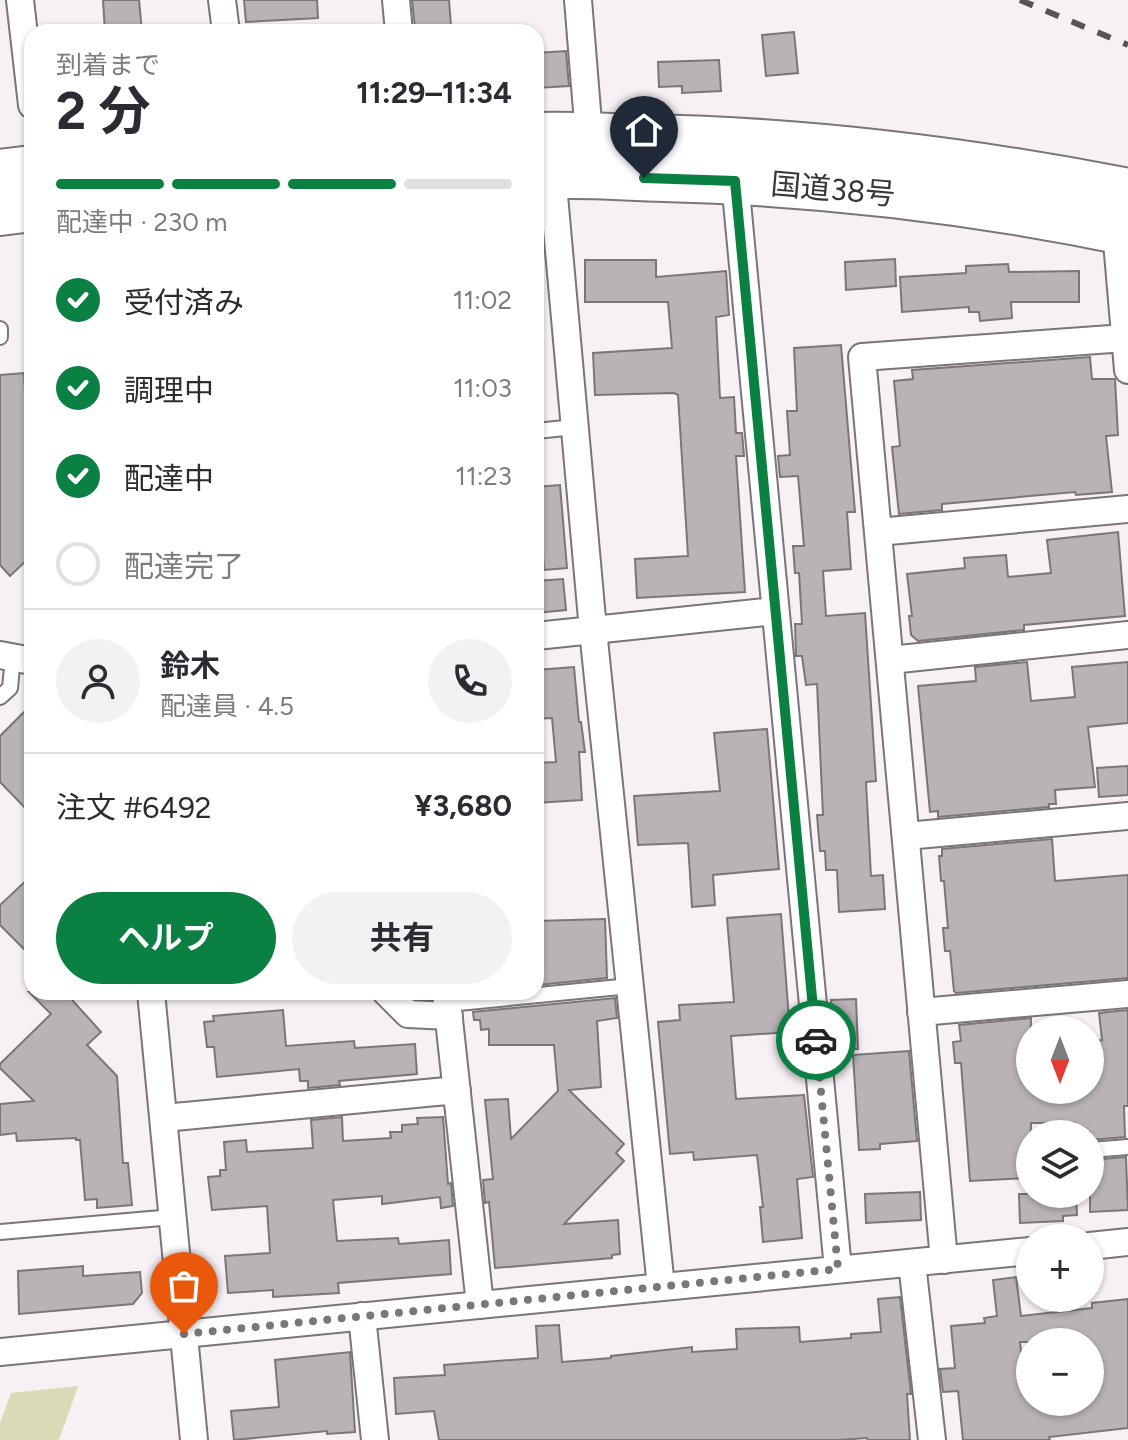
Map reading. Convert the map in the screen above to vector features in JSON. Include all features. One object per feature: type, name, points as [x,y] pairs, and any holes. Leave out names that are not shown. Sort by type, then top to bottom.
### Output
[{"type":"highway","name":"国道38号","points":[[553,151],[713,138],[880,151],[1054,177],[1124,218]]},
{"type":"highway","name":"国道38号","points":[[553,151],[735,181],[875,191],[1048,216],[1124,218]]},
{"type":"highway","points":[[0,172],[24,169]]},
{"type":"highway","points":[[0,213],[24,210]]},
{"type":"street","points":[[20,0],[24,35]]},
{"type":"street","points":[[222,0],[225,24]]},
{"type":"street","points":[[396,0],[398,24]]},
{"type":"street","points":[[578,0],[553,151],[593,630],[661,1287]]},
{"type":"street","points":[[735,181],[838,1269]]},
{"type":"street","points":[[1124,218],[1128,370]]},
{"type":"street","points":[[944,1260],[862,357],[1125,338]]},
{"type":"street","points":[[878,532],[1128,509]]},
{"type":"street","points":[[544,635],[775,611]]},
{"type":"street","points":[[890,660],[1128,635]]},
{"type":"street","points":[[906,836],[1128,816]]},
{"type":"street","points":[[921,1012],[1128,994]]},
{"type":"street","points":[[152,1000],[194,1440]]},
{"type":"street","points":[[394,1000],[408,1014],[448,1004],[480,1305]]},
{"type":"street","points":[[164,1118],[457,1090]]},
{"type":"street","points":[[1104,1245],[1128,1242]]},
{"type":"street","points":[[0,1352],[1016,1252]]},
{"type":"street","points":[[912,1263],[932,1440]]},
{"type":"street","points":[[362,1316],[375,1440]]},
{"type":"lane","points":[[0,329],[0,337]]},
{"type":"lane","points":[[544,430],[575,427]]},
{"type":"lane","points":[[0,697],[10,688],[15,658]]},
{"type":"lane","points":[[544,995],[630,986]]},
{"type":"lane","points":[[448,1004],[488,1000]]},
{"type":"lane","points":[[1104,1149],[1128,1147]]},
{"type":"lane","points":[[0,1232],[173,1217]]},
{"type":"green space","points":[[78,1386],[59,1440],[0,1440],[0,1423],[11,1393]]},
{"type":"building","points":[[103,0],[139,0],[141,24],[104,24]]},
{"type":"building","points":[[244,0],[317,0],[318,18],[246,22]]},
{"type":"building","points":[[412,0],[449,0],[451,24],[415,24]]},
{"type":"building","points":[[794,32],[798,73],[766,76],[762,35]]},
{"type":"building","points":[[566,51],[569,86],[544,88],[544,52]]},
{"type":"building","points":[[719,60],[721,91],[682,93],[682,86],[659,87],[658,62]]},
{"type":"building","points":[[895,259],[896,286],[846,290],[845,262]]},
{"type":"building","points":[[585,260],[656,260],[656,277],[726,271],[729,315],[716,317],[720,398],[734,397],[736,433],[742,433],[744,456],[736,456],[745,592],[637,598],[635,559],[688,556],[678,395],[595,395],[593,353],[672,348],[668,302],[585,302]]},
{"type":"building","points":[[1008,264],[1009,272],[1079,271],[1079,302],[1011,302],[1012,318],[980,321],[979,312],[969,312],[969,307],[902,312],[900,277],[966,273],[966,266]]},
{"type":"building","points":[[841,345],[855,512],[847,512],[851,569],[823,571],[826,616],[865,613],[876,781],[866,782],[871,876],[883,875],[885,909],[839,912],[837,870],[826,870],[825,851],[820,851],[817,815],[823,815],[817,684],[806,685],[802,656],[796,656],[795,624],[802,624],[799,573],[795,573],[793,546],[804,546],[798,476],[780,477],[778,456],[790,455],[787,411],[797,411],[794,348]]},
{"type":"building","points":[[1090,357],[1092,379],[1115,379],[1118,435],[1106,436],[1112,492],[1076,495],[1075,492],[942,504],[942,510],[899,514],[892,447],[900,446],[894,381],[913,379],[912,370]]},
{"type":"building","points":[[24,373],[24,563],[10,576],[0,565],[0,375]]},
{"type":"building","points":[[560,485],[567,568],[544,570],[544,486]]},
{"type":"building","points":[[1118,532],[1125,616],[1024,625],[1024,630],[918,641],[911,635],[907,574],[965,568],[964,558],[1006,555],[1008,577],[1051,573],[1047,540]]},
{"type":"building","points":[[563,579],[566,610],[544,612],[544,580]]},
{"type":"building","points":[[1027,662],[1031,701],[1075,697],[1072,667],[1128,662],[1128,723],[1088,727],[1095,787],[1055,790],[1056,804],[1049,804],[1049,807],[938,817],[938,811],[930,812],[918,686],[976,681],[975,667]]},
{"type":"building","points":[[574,667],[585,752],[579,752],[582,800],[544,802],[544,763],[556,762],[552,718],[544,718],[544,669]]},
{"type":"building","points":[[24,712],[24,807],[0,782],[0,736]]},
{"type":"building","points":[[767,729],[779,869],[713,875],[715,905],[692,907],[688,843],[638,845],[634,796],[720,791],[714,733]]},
{"type":"building","points":[[1128,766],[1128,795],[1099,797],[1097,768]]},
{"type":"building","points":[[1052,839],[1055,881],[1128,875],[1128,978],[956,993],[950,951],[945,951],[943,928],[948,928],[939,856],[942,856],[942,849]]},
{"type":"building","points":[[24,882],[24,949],[0,925],[0,905]]},
{"type":"building","points":[[781,914],[790,1032],[731,1036],[736,1099],[804,1095],[813,1177],[797,1179],[802,1238],[763,1242],[760,1207],[763,1207],[757,1155],[694,1160],[693,1152],[670,1154],[658,1022],[680,1020],[679,1005],[734,1002],[727,918]]},
{"type":"building","points":[[605,919],[607,978],[544,984],[544,921]]},
{"type":"building","points":[[615,998],[617,1018],[597,1021],[601,1087],[569,1090],[624,1144],[616,1153],[624,1161],[564,1224],[618,1220],[620,1254],[612,1255],[612,1258],[495,1268],[489,1202],[485,1203],[483,1180],[493,1179],[485,1100],[508,1099],[511,1139],[558,1091],[554,1045],[489,1045],[489,1029],[481,1030],[480,1020],[474,1020],[473,1012]]},
{"type":"building","points":[[856,999],[858,1049],[834,1050],[831,1000]]},
{"type":"building","points":[[37,1000],[72,1000],[101,1032],[87,1045],[117,1076],[123,1163],[128,1163],[132,1205],[97,1208],[97,1199],[85,1200],[80,1140],[17,1141],[16,1133],[0,1135],[0,1104],[34,1101],[0,1068],[0,1064],[51,1014]]},
{"type":"building","points":[[283,1010],[286,1046],[354,1041],[355,1048],[415,1044],[417,1074],[339,1081],[340,1085],[308,1088],[308,1081],[300,1081],[299,1069],[217,1077],[214,1047],[207,1047],[204,1022],[214,1021],[213,1016]]},
{"type":"building","points":[[1128,1010],[1125,1137],[1104,1139],[1104,1120],[1016,1120],[1016,1179],[970,1181],[961,1063],[955,1063],[953,1042],[961,1041],[959,1025],[1016,1019],[1016,1104],[1104,1104],[1104,1016],[1099,1016],[1099,1013]]},
{"type":"building","points":[[909,1051],[917,1141],[880,1144],[880,1149],[859,1150],[853,1055]]},
{"type":"building","points":[[342,1117],[343,1141],[391,1138],[390,1132],[402,1132],[402,1125],[418,1124],[417,1118],[443,1117],[448,1184],[451,1183],[453,1206],[441,1208],[440,1197],[382,1204],[382,1196],[333,1200],[337,1241],[398,1238],[399,1244],[449,1240],[451,1274],[338,1283],[339,1293],[273,1297],[273,1290],[228,1293],[225,1256],[270,1253],[267,1206],[212,1210],[208,1177],[220,1176],[220,1170],[226,1170],[224,1142],[246,1140],[247,1152],[313,1148],[311,1120]]},
{"type":"building","points":[[1126,1157],[1128,1210],[1090,1212],[1090,1208],[1104,1208],[1104,1159]]},
{"type":"building","points":[[920,1192],[921,1220],[866,1223],[865,1194]]},
{"type":"building","points":[[1019,1208],[1077,1208],[1077,1215],[1063,1216],[1063,1221],[1020,1223]]},
{"type":"building","points":[[83,1266],[83,1276],[140,1272],[142,1293],[133,1304],[19,1314],[18,1271]]},
{"type":"building","points":[[1016,1277],[1016,1312],[1020,1312],[1021,1316],[1104,1312],[1104,1302],[1128,1299],[1128,1428],[1049,1437],[1050,1440],[963,1440],[958,1391],[943,1392],[940,1369],[955,1368],[951,1326],[985,1323],[984,1318],[997,1316],[993,1280]]},
{"type":"building","points":[[900,1297],[911,1394],[907,1394],[910,1440],[439,1440],[434,1411],[396,1414],[394,1378],[445,1375],[444,1365],[538,1358],[536,1326],[559,1325],[562,1362],[692,1347],[692,1352],[737,1349],[736,1329],[799,1327],[800,1342],[881,1332],[878,1299]]},
{"type":"building","points":[[350,1352],[355,1432],[327,1434],[327,1431],[234,1440],[231,1411],[279,1407],[275,1360]]},
{"type":"railway","points":[[1020,0],[1128,45]]},
{"type":"way so far","points":[[184,1334],[838,1269],[816,1040]]},
{"type":"route","points":[[644,178],[735,181],[816,1040]]}]
